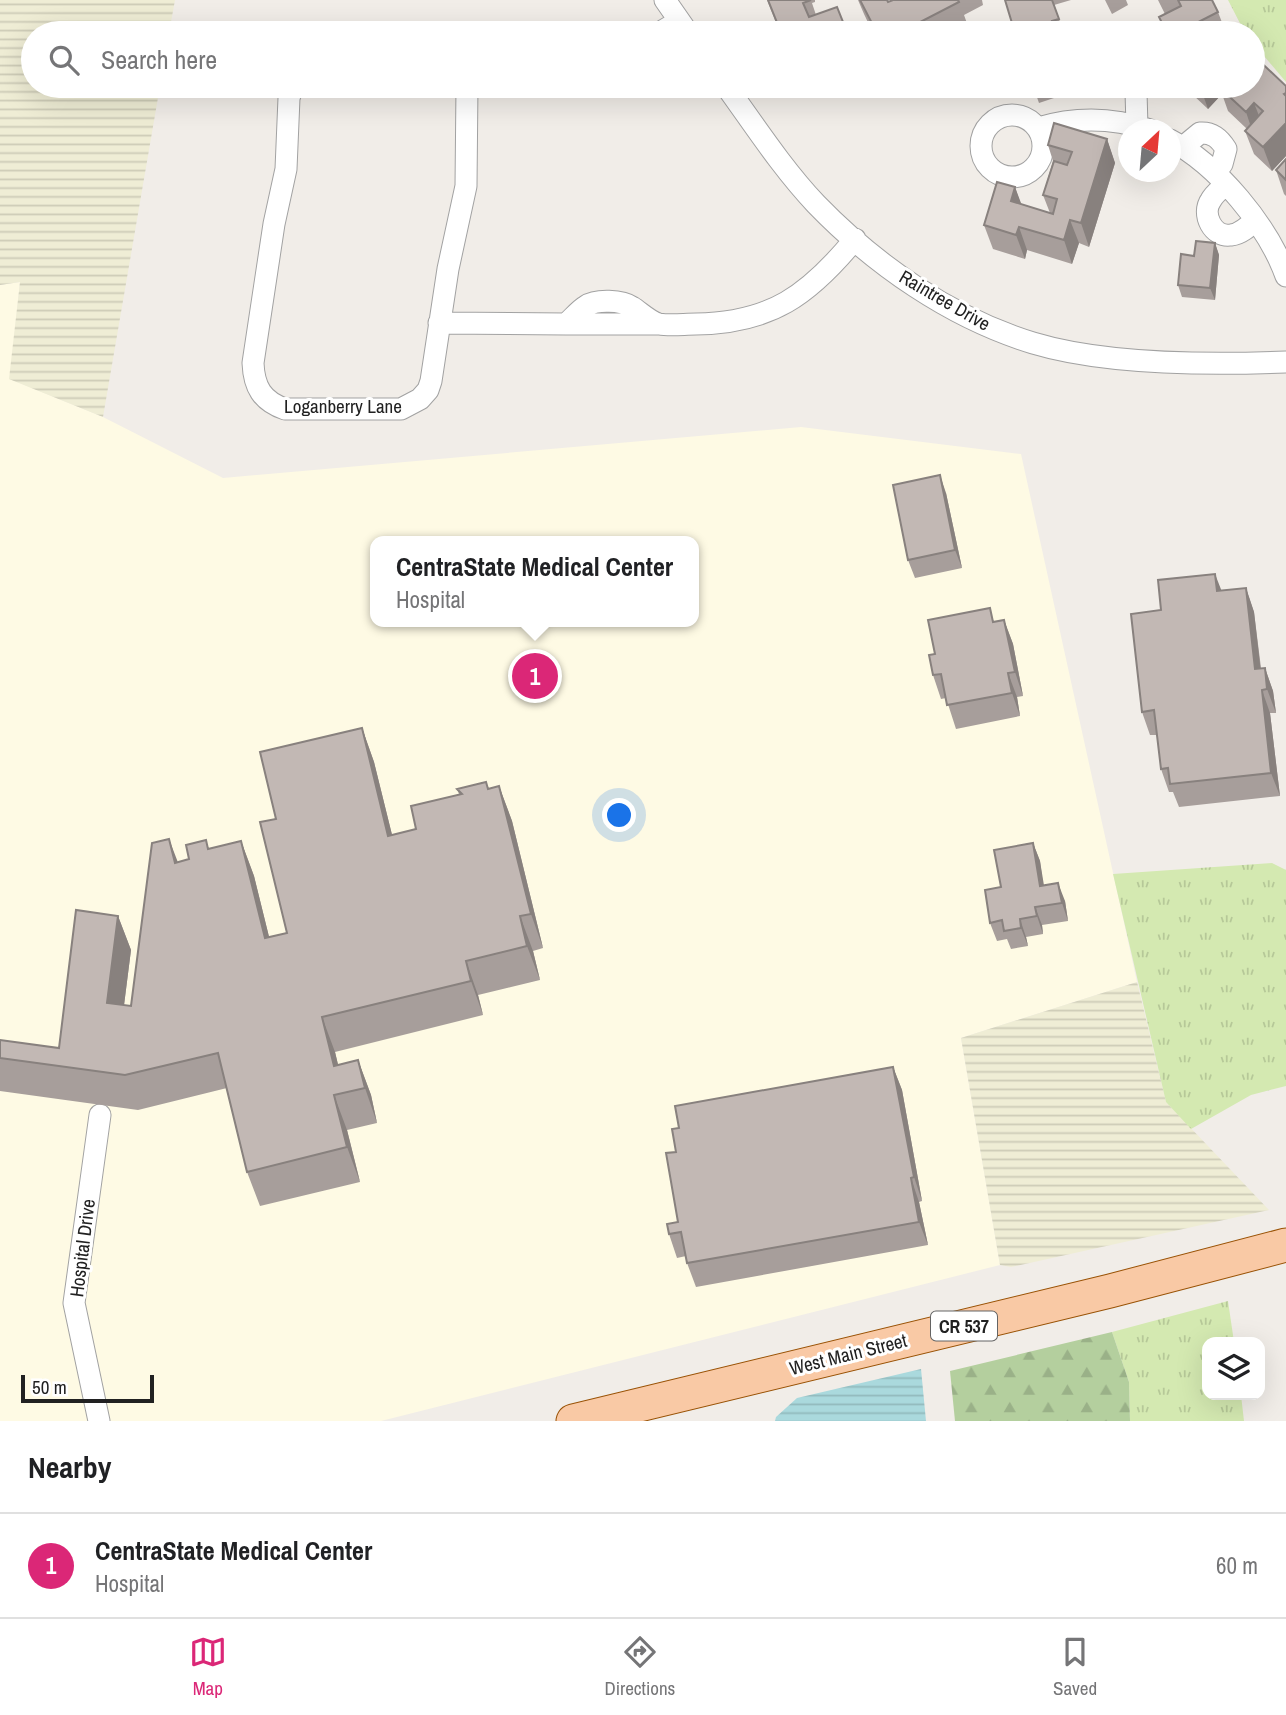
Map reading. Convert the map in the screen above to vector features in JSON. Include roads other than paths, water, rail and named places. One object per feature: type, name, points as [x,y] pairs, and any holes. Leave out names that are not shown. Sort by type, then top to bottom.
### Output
[{"type":"main road","name":"West Main Street","points":[[573,1421],[1097,1294],[1286,1245]]},
{"type":"street","points":[[665,0],[679,21]]},
{"type":"street","name":"Loganberry Lane","points":[[289,98],[286,169],[274,224],[253,363],[254,379],[257,387],[274,405],[285,409],[383,410],[410,406],[420,400],[432,381],[448,269],[466,186],[467,98]]},
{"type":"street","name":"Raintree Drive","points":[[735,98],[797,183],[818,206],[855,239],[931,297],[968,318],[1035,344],[1072,352],[1150,361],[1286,362]]},
{"type":"street","points":[[1137,98],[1141,119]]},
{"type":"street","points":[[1038,128],[1086,119],[1118,123]]},
{"type":"street","points":[[1181,142],[1200,133],[1213,135],[1221,140],[1226,149],[1221,178],[1207,209],[1208,221],[1212,227],[1224,235],[1231,235],[1243,231],[1254,221]]},
{"type":"street","points":[[1221,178],[1254,221],[1279,238],[1286,276]]},
{"type":"street","points":[[439,323],[566,324],[587,305],[613,302],[628,304],[656,324],[716,324],[744,319],[798,296],[822,277],[855,239]]},
{"type":"street","name":"Hospital Drive","points":[[99,1421],[74,1303],[100,1115]]},
{"type":"water","points":[[921,1369],[926,1421],[775,1421],[797,1398]]},
{"type":"place","name":"CentraState Medical Center","points":[[535,676]]}]
